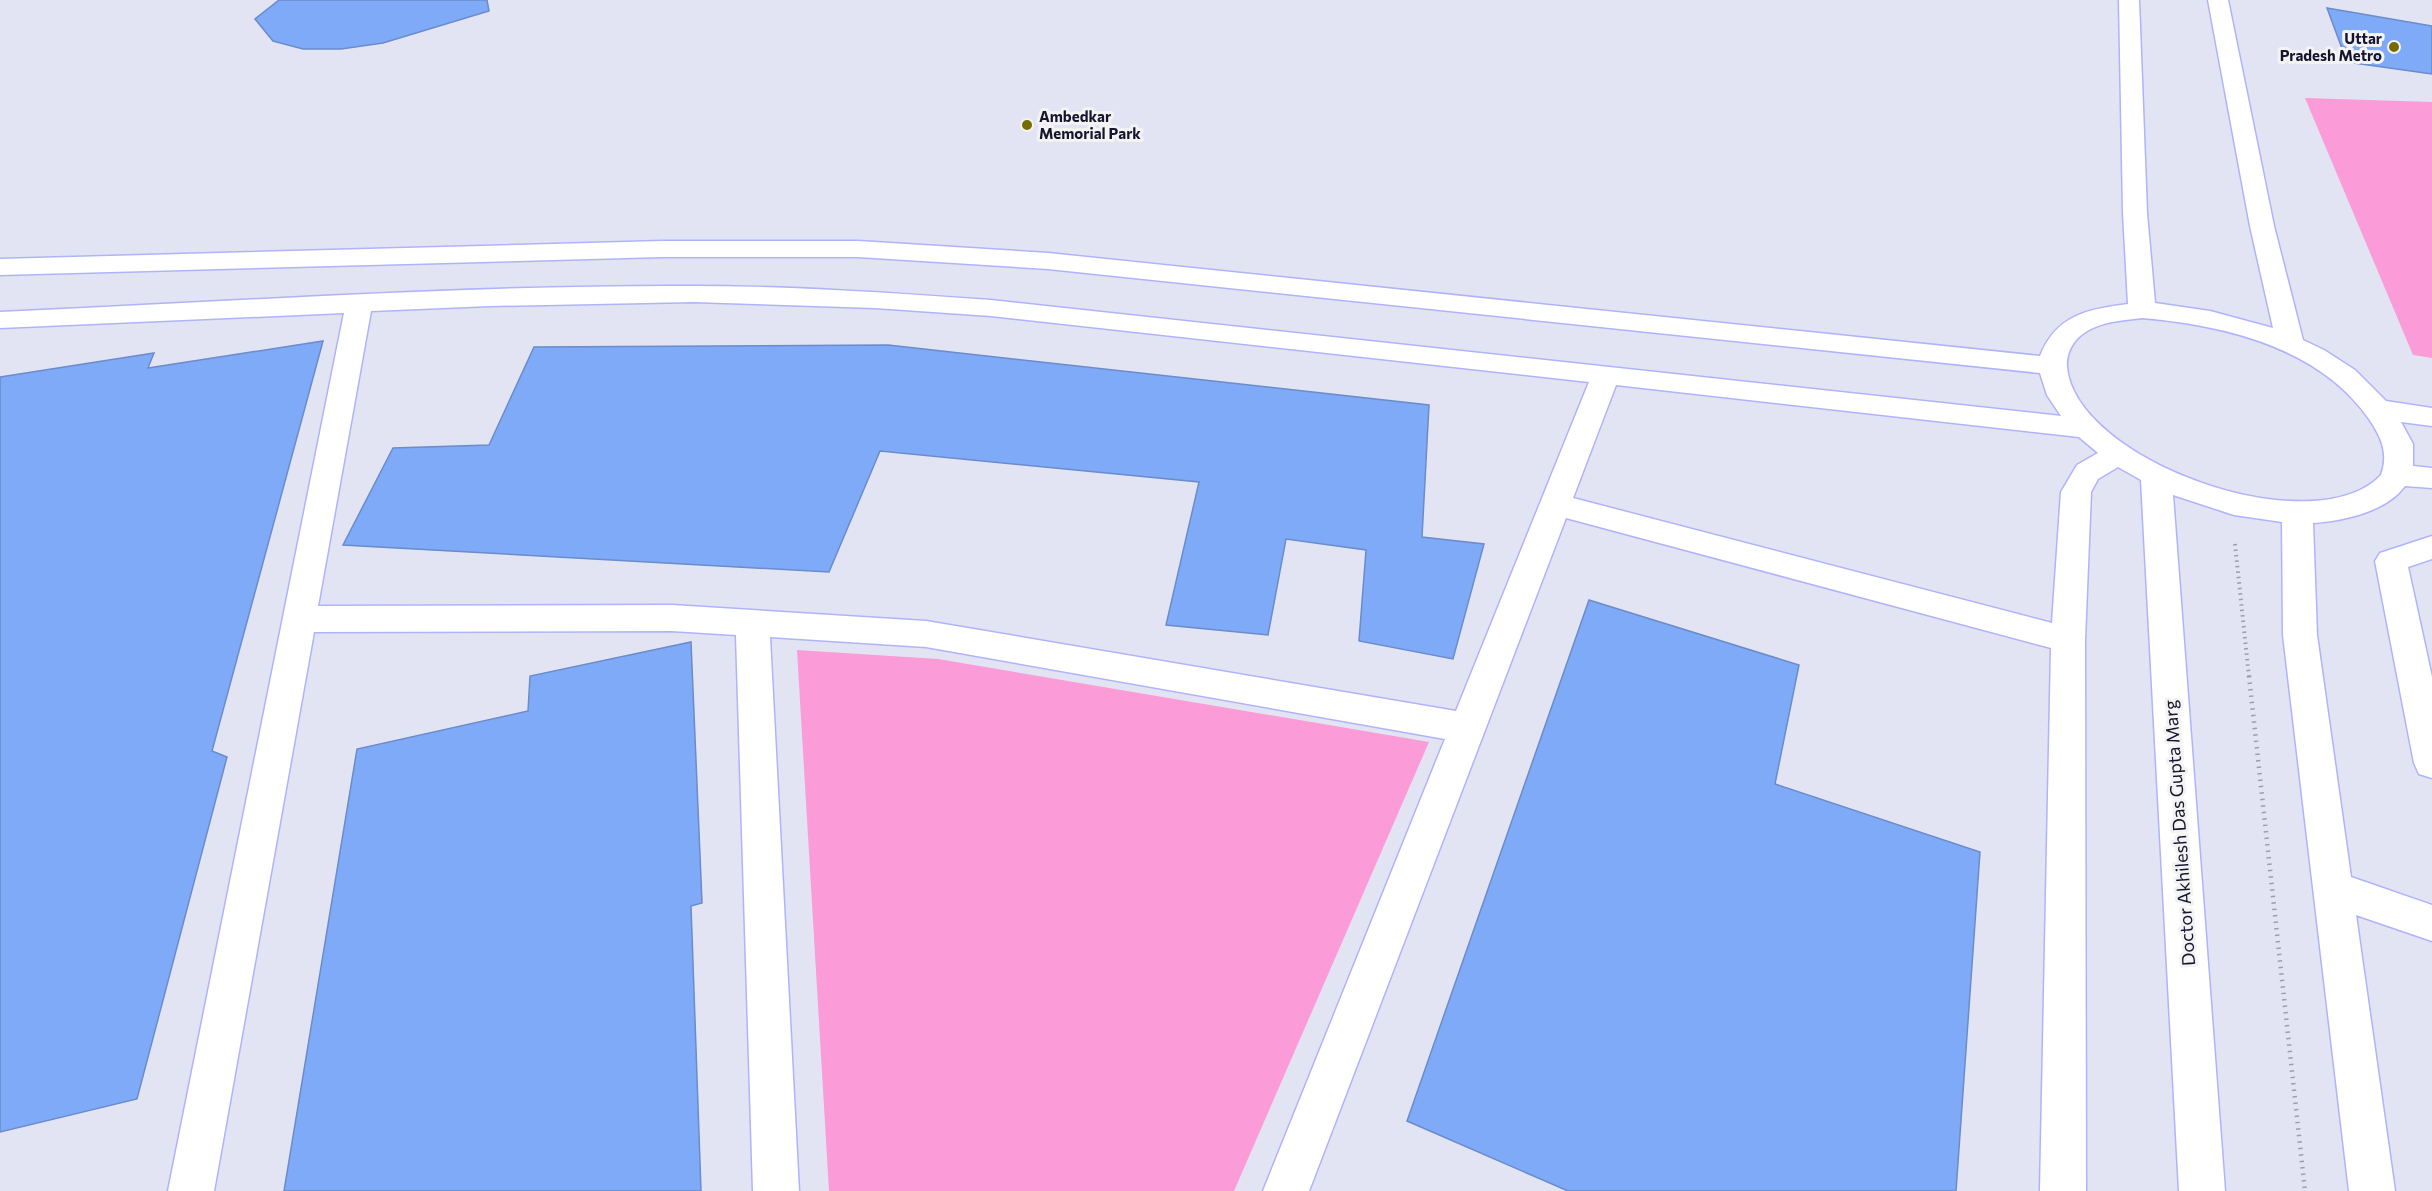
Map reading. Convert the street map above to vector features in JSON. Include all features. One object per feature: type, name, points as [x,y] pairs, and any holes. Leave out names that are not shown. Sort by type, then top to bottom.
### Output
[{"type":"street","points":[[2129,0],[2135,213],[2142,310]]},
{"type":"street","points":[[2218,0],[2262,226],[2291,345]]},
{"type":"street","points":[[0,267],[662,249],[858,249],[1048,261],[2052,366]]},
{"type":"street","points":[[0,320],[490,298],[693,294],[898,302],[991,308],[2087,428]]},
{"type":"street","points":[[191,1191],[359,304]]},
{"type":"street","points":[[2142,310],[2178,312],[2216,319],[2254,330],[2291,345],[2327,364],[2356,386],[2380,410],[2398,444],[2396,476],[2377,496],[2343,509],[2296,512],[2230,502],[2202,494],[2156,475],[2120,455],[2087,428],[2061,396],[2052,366],[2058,343],[2076,326],[2105,314],[2142,310]]},
{"type":"street","points":[[1286,1191],[1605,377]]},
{"type":"street","points":[[2380,410],[2432,417]]},
{"type":"street","points":[[2063,1191],[2068,640],[2076,492],[2082,478],[2091,468],[2120,455]]},
{"type":"street","name":"Doctor Akhilesh Das Gupta Marg","points":[[2156,475],[2202,1191]]},
{"type":"street","points":[[2396,476],[2432,478]]},
{"type":"street","points":[[1555,504],[2068,640]]},
{"type":"street","points":[[2296,512],[2300,635],[2372,1191]]},
{"type":"street","points":[[2432,547],[2391,561],[2432,763]]},
{"type":"street","points":[[299,619],[672,618],[926,634],[1468,728]]},
{"type":"street","points":[[752,623],[776,1191]]},
{"type":"street","points":[[2333,889],[2432,923]]},
{"type":"path","points":[[2230,502],[2305,1191]]},
{"type":"shaded area","points":[[2305,98],[2432,102],[2432,358],[2413,355]]},
{"type":"shaded area","points":[[797,650],[938,659],[1429,742],[1234,1191],[829,1191]]},
{"type":"building","points":[[279,0],[487,0],[489,11],[383,43],[341,49],[303,49],[273,41],[255,19]]},
{"type":"building","points":[[2327,8],[2432,26],[2432,74],[2347,62]]},
{"type":"building","points":[[323,341],[212,751],[227,757],[137,1099],[0,1132],[0,377],[154,353],[148,368]]},
{"type":"building","points":[[888,345],[1429,405],[1422,537],[1484,544],[1453,659],[1359,641],[1366,550],[1286,539],[1268,635],[1166,625],[1199,482],[880,451],[829,572],[343,545],[393,448],[489,445],[534,347]]},
{"type":"building","points":[[1589,600],[1799,665],[1775,784],[1980,852],[1956,1191],[1568,1191],[1407,1121]]},
{"type":"building","points":[[691,642],[702,903],[691,906],[701,1191],[284,1191],[357,749],[528,711],[530,676]]},
{"type":"place","name":"Uttar Pradesh Metro","points":[[2394,47]]},
{"type":"place","name":"Ambedkar Memorial Park","points":[[1027,125]]}]
